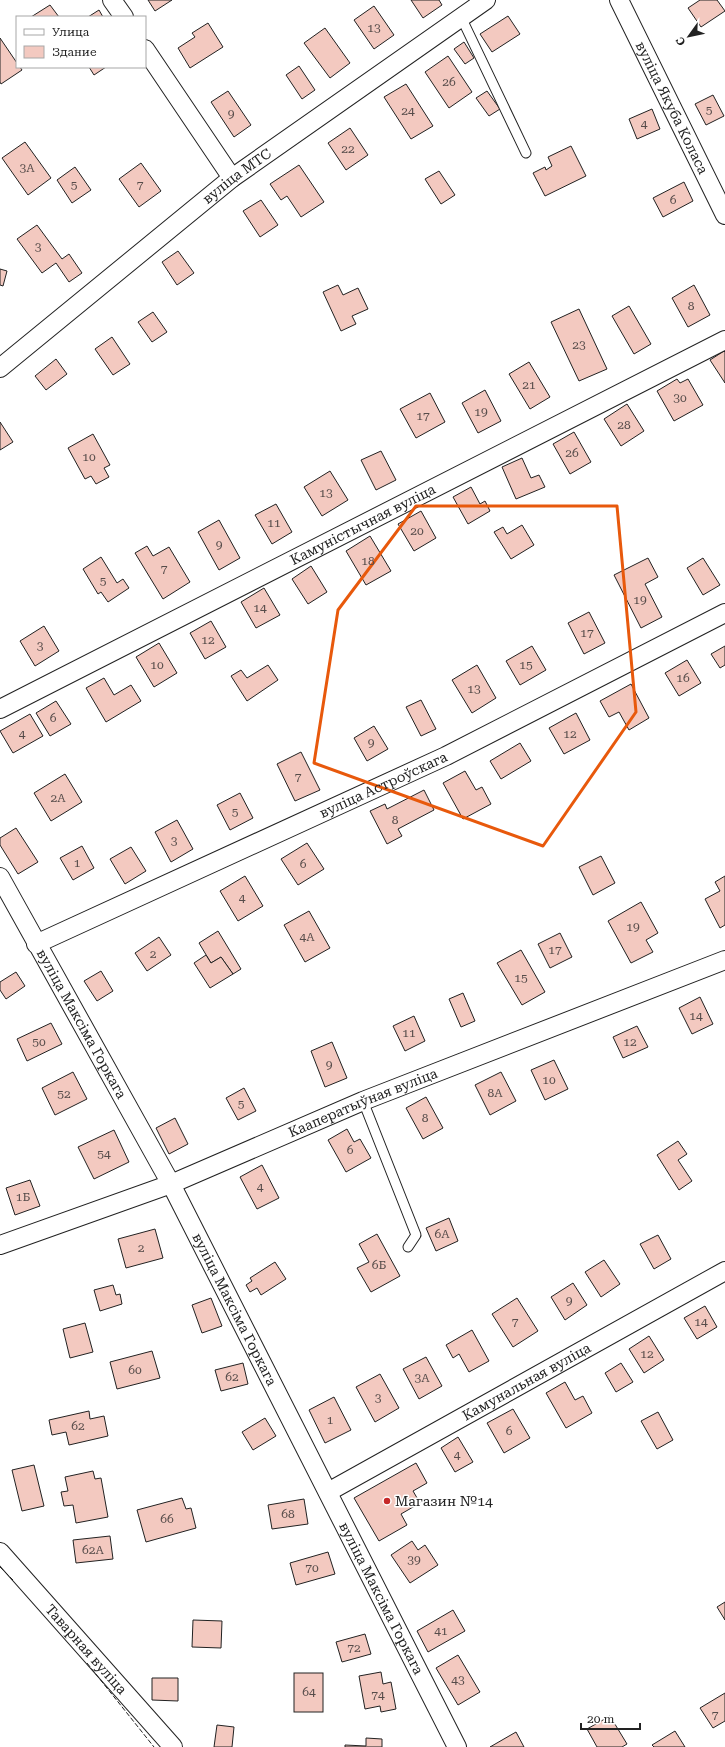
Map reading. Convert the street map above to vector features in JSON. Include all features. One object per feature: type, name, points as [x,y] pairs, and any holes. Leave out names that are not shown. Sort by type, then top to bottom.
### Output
[{"type":"street","points":[[112,0],[123,16]]},
{"type":"street","name":"вуліца МТС","points":[[0,368],[232,178],[486,0]]},
{"type":"street","name":"вуліца Якуба Коласа","points":[[619,0],[725,215]]},
{"type":"street","points":[[146,50],[232,178]]},
{"type":"street","name":"Камуністычная вуліца","points":[[0,709],[725,340]]},
{"type":"street","name":"вуліца Астроўскага","points":[[36,944],[446,756],[725,613]]},
{"type":"street","name":"вуліца Максіма Горкага","points":[[0,877],[171,1184],[457,1747]]},
{"type":"street","name":"Кааператыўная вуліца","points":[[0,1245],[171,1184],[363,1101],[725,960]]},
{"type":"street","name":"Камунальная вуліца","points":[[328,1492],[725,1271]]},
{"type":"street","name":"Таварная вуліца","points":[[0,1552],[173,1747]]},
{"type":"lane","points":[[461,17],[526,153]]},
{"type":"lane","points":[[363,1101],[416,1235],[408,1246]]},
{"type":"highlighted area","points":[[416,506],[617,506],[636,712],[543,846],[314,763],[338,610]]},
{"type":"building","points":[[148,0],[172,0],[155,11]]},
{"type":"building","points":[[411,0],[439,0],[442,5],[423,18]]},
{"type":"building","points":[[700,0],[717,0],[725,11],[701,27],[688,8]]},
{"type":"building","points":[[50,5],[58,16],[33,16]]},
{"type":"building","points":[[374,6],[394,35],[374,49],[354,20]]},
{"type":"building","points":[[99,10],[102,16],[90,16]]},
{"type":"building","points":[[508,16],[520,34],[492,52],[480,34]]},
{"type":"building","points":[[208,23],[223,47],[190,68],[178,48],[195,37],[192,33]]},
{"type":"building","points":[[325,28],[350,63],[330,78],[304,43]]},
{"type":"building","points":[[0,38],[16,62],[16,68],[21,68],[22,70],[1,84]]},
{"type":"building","points":[[464,42],[474,58],[465,64],[454,49]]},
{"type":"building","points":[[448,56],[472,92],[449,108],[425,72]]},
{"type":"building","points":[[299,66],[315,90],[302,99],[286,75]]},
{"type":"building","points":[[90,68],[104,68],[94,75]]},
{"type":"building","points":[[406,84],[433,126],[411,139],[384,97]]},
{"type":"building","points":[[228,91],[251,125],[234,137],[211,102]]},
{"type":"building","points":[[487,91],[500,109],[489,116],[476,98]]},
{"type":"building","points":[[713,95],[724,116],[706,125],[695,104]]},
{"type":"building","points":[[652,109],[660,129],[637,139],[629,119]]},
{"type":"building","points":[[350,128],[368,155],[346,170],[328,143]]},
{"type":"building","points":[[25,142],[51,178],[28,195],[2,158]]},
{"type":"building","points":[[571,146],[586,176],[545,196],[533,173],[545,167],[546,170],[552,166],[548,157]]},
{"type":"building","points":[[141,163],[161,191],[139,207],[119,179]]},
{"type":"building","points":[[299,165],[324,202],[301,217],[287,196],[281,200],[270,184]]},
{"type":"building","points":[[75,167],[91,190],[72,203],[57,180]]},
{"type":"building","points":[[439,171],[455,195],[441,204],[425,179]]},
{"type":"building","points":[[684,182],[693,201],[663,217],[653,198]]},
{"type":"building","points":[[261,200],[278,225],[260,237],[243,211]]},
{"type":"building","points":[[37,225],[62,259],[69,254],[82,273],[69,282],[56,263],[42,273],[17,239]]},
{"type":"building","points":[[178,251],[194,273],[177,285],[162,262]]},
{"type":"building","points":[[0,269],[7,271],[3,286],[0,285]]},
{"type":"building","points":[[338,285],[343,295],[358,288],[368,309],[352,316],[356,324],[341,331],[323,292]]},
{"type":"building","points":[[694,285],[710,315],[688,327],[672,298]]},
{"type":"building","points":[[629,306],[651,344],[634,354],[612,316]]},
{"type":"building","points":[[579,309],[607,369],[579,381],[551,322]]},
{"type":"building","points":[[153,312],[167,332],[152,342],[138,322]]},
{"type":"building","points":[[112,337],[130,364],[113,375],[95,349]]},
{"type":"building","points":[[724,351],[725,352],[725,383],[710,360]]},
{"type":"building","points":[[56,359],[67,374],[46,390],[35,376]]},
{"type":"building","points":[[529,362],[550,397],[530,409],[509,374]]},
{"type":"building","points":[[677,379],[680,383],[688,379],[703,405],[674,421],[657,391]]},
{"type":"building","points":[[485,390],[501,421],[478,433],[462,403]]},
{"type":"building","points":[[430,393],[445,422],[416,438],[400,409]]},
{"type":"building","points":[[627,404],[644,431],[621,446],[604,419]]},
{"type":"building","points":[[0,422],[13,442],[0,450]]},
{"type":"building","points":[[574,432],[591,462],[570,474],[553,444]]},
{"type":"building","points":[[93,434],[110,465],[104,468],[109,477],[96,484],[91,476],[85,479],[68,448]]},
{"type":"building","points":[[381,451],[396,480],[376,490],[361,460]]},
{"type":"building","points":[[522,458],[531,478],[539,475],[545,487],[516,499],[502,467]]},
{"type":"building","points":[[330,471],[348,500],[322,516],[304,487]]},
{"type":"building","points":[[471,487],[480,504],[485,501],[490,511],[468,524],[453,497]]},
{"type":"building","points":[[276,504],[292,532],[272,544],[255,515]]},
{"type":"building","points":[[421,511],[436,538],[414,551],[398,524]]},
{"type":"building","points":[[219,520],[240,558],[219,570],[198,532]]},
{"type":"building","points":[[522,525],[534,545],[511,559],[494,532],[503,527],[507,534]]},
{"type":"building","points":[[370,536],[391,571],[366,585],[346,551]]},
{"type":"building","points":[[147,546],[153,556],[169,547],[190,582],[163,599],[135,553]]},
{"type":"building","points":[[101,557],[117,583],[123,579],[129,588],[108,602],[101,592],[98,594],[83,569]]},
{"type":"building","points":[[648,558],[658,577],[645,584],[662,617],[641,628],[614,575]]},
{"type":"building","points":[[703,558],[720,585],[703,595],[687,568]]},
{"type":"building","points":[[311,566],[327,592],[308,604],[292,579]]},
{"type":"building","points":[[264,588],[280,615],[256,628],[241,602]]},
{"type":"building","points":[[589,612],[605,643],[584,654],[568,623]]},
{"type":"building","points":[[211,621],[226,647],[205,659],[190,633]]},
{"type":"building","points":[[44,626],[59,651],[35,666],[20,641]]},
{"type":"building","points":[[159,643],[177,673],[154,687],[136,657]]},
{"type":"building","points":[[532,646],[546,670],[520,685],[506,661]]},
{"type":"building","points":[[725,646],[725,665],[720,668],[711,654]]},
{"type":"building","points":[[687,660],[701,683],[679,696],[665,673]]},
{"type":"building","points":[[268,665],[278,680],[247,701],[231,676],[241,670],[247,678]]},
{"type":"building","points":[[477,665],[496,698],[472,713],[452,680]]},
{"type":"building","points":[[104,678],[114,695],[131,685],[141,701],[106,722],[86,688]]},
{"type":"building","points":[[631,684],[649,718],[629,730],[619,712],[609,717],[600,701]]},
{"type":"building","points":[[421,700],[436,729],[421,736],[406,707]]},
{"type":"building","points":[[56,701],[71,724],[50,736],[36,713]]},
{"type":"building","points":[[576,713],[590,740],[564,754],[549,728]]},
{"type":"building","points":[[30,714],[43,736],[13,753],[0,731]]},
{"type":"building","points":[[374,726],[388,749],[367,761],[354,738]]},
{"type":"building","points":[[520,743],[531,761],[501,779],[490,761]]},
{"type":"building","points":[[301,752],[320,790],[295,801],[277,764]]},
{"type":"building","points":[[465,771],[476,790],[482,787],[491,804],[463,819],[443,783]]},
{"type":"building","points":[[65,774],[82,802],[51,821],[34,793]]},
{"type":"building","points":[[424,790],[434,810],[398,829],[402,836],[387,844],[370,811],[385,804],[387,809]]},
{"type":"building","points":[[240,793],[253,818],[230,830],[217,805]]},
{"type":"building","points":[[177,820],[193,849],[171,862],[155,832]]},
{"type":"building","points":[[16,828],[38,862],[18,874],[0,845],[0,838]]},
{"type":"building","points":[[307,843],[324,869],[298,885],[281,859]]},
{"type":"building","points":[[82,846],[94,868],[73,880],[60,858]]},
{"type":"building","points":[[131,847],[146,871],[125,884],[110,859]]},
{"type":"building","points":[[601,856],[615,883],[593,895],[579,867]]},
{"type":"building","points":[[245,876],[263,906],[238,921],[220,891]]},
{"type":"building","points":[[725,876],[725,925],[720,928],[705,899],[720,891],[715,882]]},
{"type":"building","points":[[641,902],[658,933],[646,940],[653,952],[631,963],[608,921]]},
{"type":"building","points":[[309,911],[330,948],[305,962],[284,925]]},
{"type":"building","points":[[218,931],[241,969],[233,974],[221,957],[211,963],[199,943]]},
{"type":"building","points":[[560,933],[572,957],[550,968],[538,944]]},
{"type":"building","points":[[159,937],[171,955],[147,971],[135,953]]},
{"type":"building","points":[[521,950],[545,992],[522,1005],[497,963]]},
{"type":"building","points":[[206,955],[211,963],[221,957],[233,974],[210,988],[194,963]]},
{"type":"building","points":[[101,971],[113,991],[97,1001],[84,981]]},
{"type":"building","points":[[16,972],[25,986],[6,999],[0,990],[0,982]]},
{"type":"building","points":[[463,993],[475,1021],[461,1027],[449,999]]},
{"type":"building","points":[[700,997],[713,1024],[692,1034],[679,1008]]},
{"type":"building","points":[[414,1016],[425,1041],[405,1051],[393,1026]]},
{"type":"building","points":[[51,1023],[62,1044],[27,1061],[17,1039]]},
{"type":"building","points":[[637,1026],[648,1047],[623,1058],[613,1037]]},
{"type":"building","points":[[332,1042],[347,1078],[325,1087],[311,1051]]},
{"type":"building","points":[[554,1060],[568,1089],[545,1100],[531,1070]]},
{"type":"building","points":[[73,1072],[87,1099],[55,1115],[42,1088]]},
{"type":"building","points":[[501,1072],[516,1101],[490,1115],[475,1085]]},
{"type":"building","points":[[244,1088],[256,1111],[238,1120],[226,1098]]},
{"type":"building","points":[[426,1097],[443,1128],[423,1139],[406,1108]]},
{"type":"building","points":[[175,1118],[188,1144],[169,1154],[156,1128]]},
{"type":"building","points":[[347,1129],[354,1142],[360,1139],[371,1158],[346,1172],[328,1140]]},
{"type":"building","points":[[114,1130],[129,1162],[94,1179],[78,1147]]},
{"type":"building","points":[[678,1141],[687,1154],[678,1160],[692,1181],[679,1190],[657,1155]]},
{"type":"building","points":[[262,1165],[279,1198],[257,1209],[240,1177]]},
{"type":"building","points":[[30,1180],[40,1206],[15,1215],[6,1188]]},
{"type":"building","points":[[449,1218],[458,1241],[436,1251],[426,1228]]},
{"type":"building","points":[[155,1229],[163,1258],[126,1268],[118,1239]]},
{"type":"building","points":[[377,1234],[400,1276],[371,1292],[357,1268],[369,1262],[359,1244]]},
{"type":"building","points":[[658,1235],[671,1259],[654,1269],[640,1244]]},
{"type":"building","points":[[604,1260],[620,1284],[601,1297],[585,1272]]},
{"type":"building","points":[[275,1262],[286,1279],[261,1295],[257,1288],[250,1292],[246,1285],[252,1281],[250,1278]]},
{"type":"building","points":[[573,1283],[587,1305],[565,1320],[551,1297]]},
{"type":"building","points":[[113,1285],[116,1295],[120,1294],[122,1304],[100,1311],[94,1290]]},
{"type":"building","points":[[211,1298],[222,1326],[202,1333],[192,1305]]},
{"type":"building","points":[[517,1298],[538,1331],[513,1347],[492,1314]]},
{"type":"building","points":[[705,1306],[717,1327],[697,1339],[684,1318]]},
{"type":"building","points":[[85,1323],[93,1352],[70,1358],[63,1329]]},
{"type":"building","points":[[472,1330],[489,1361],[469,1372],[459,1354],[453,1358],[446,1345]]},
{"type":"building","points":[[649,1336],[664,1360],[644,1373],[629,1349]]},
{"type":"building","points":[[152,1351],[160,1378],[117,1389],[110,1362]]},
{"type":"building","points":[[426,1357],[442,1386],[419,1399],[403,1369]]},
{"type":"building","points":[[243,1363],[248,1384],[221,1391],[215,1370]]},
{"type":"building","points":[[621,1363],[633,1382],[616,1392],[605,1373]]},
{"type":"building","points":[[380,1374],[399,1408],[375,1422],[356,1387]]},
{"type":"building","points":[[565,1382],[575,1400],[583,1396],[592,1413],[566,1428],[546,1393]]},
{"type":"building","points":[[334,1397],[351,1430],[325,1443],[309,1410]]},
{"type":"building","points":[[513,1409],[530,1438],[504,1453],[487,1423]]},
{"type":"building","points":[[89,1411],[90,1419],[104,1416],[108,1436],[69,1445],[66,1432],[52,1435],[49,1420]]},
{"type":"building","points":[[658,1412],[673,1440],[657,1449],[641,1421]]},
{"type":"building","points":[[265,1418],[276,1436],[253,1450],[242,1432]]},
{"type":"building","points":[[458,1437],[473,1462],[455,1472],[441,1448]]},
{"type":"building","name":"Магазин №14","points":[[416,1463],[427,1483],[413,1491],[420,1503],[401,1514],[407,1525],[379,1541],[354,1498]]},
{"type":"building","points":[[34,1465],[44,1506],[22,1511],[12,1470]]},
{"type":"building","points":[[93,1471],[95,1479],[101,1478],[108,1517],[76,1523],[73,1505],[64,1506],[61,1492],[68,1491],[65,1477]]},
{"type":"building","points":[[182,1498],[186,1509],[191,1508],[196,1528],[146,1542],[137,1510]]},
{"type":"building","points":[[304,1499],[308,1524],[272,1529],[268,1505]]},
{"type":"building","points":[[110,1536],[113,1559],[76,1563],[73,1540]]},
{"type":"building","points":[[412,1541],[418,1550],[425,1545],[438,1565],[410,1583],[391,1555]]},
{"type":"building","points":[[328,1552],[335,1574],[296,1585],[290,1563]]},
{"type":"building","points":[[725,1602],[725,1620],[717,1607]]},
{"type":"building","points":[[453,1610],[465,1631],[428,1652],[417,1631]]},
{"type":"building","points":[[193,1620],[222,1621],[221,1648],[192,1647]]},
{"type":"building","points":[[365,1634],[371,1654],[342,1662],[336,1642]]},
{"type":"building","points":[[458,1655],[480,1692],[458,1705],[436,1668]]},
{"type":"building","points":[[381,1672],[383,1684],[391,1682],[396,1709],[381,1712],[380,1706],[365,1709],[359,1676]]},
{"type":"building","points":[[294,1673],[323,1673],[323,1712],[294,1712]]},
{"type":"building","points":[[152,1678],[178,1678],[178,1701],[152,1700]]},
{"type":"building","points":[[725,1693],[725,1721],[713,1728],[700,1708]]},
{"type":"building","points":[[610,1716],[627,1744],[622,1747],[597,1747],[587,1729]]},
{"type":"building","points":[[217,1725],[234,1727],[232,1747],[214,1747]]},
{"type":"building","points":[[675,1731],[685,1747],[654,1747],[652,1745]]},
{"type":"building","points":[[516,1732],[524,1747],[490,1747]]},
{"type":"building","points":[[366,1738],[382,1739],[382,1747],[345,1747],[345,1745],[366,1746]]},
{"type":"fence","points":[[0,1567],[13,1580]]},
{"type":"fence","points":[[87,1663],[154,1747]]},
{"type":"place","name":"Магазин №14","points":[[387,1501]]}]
